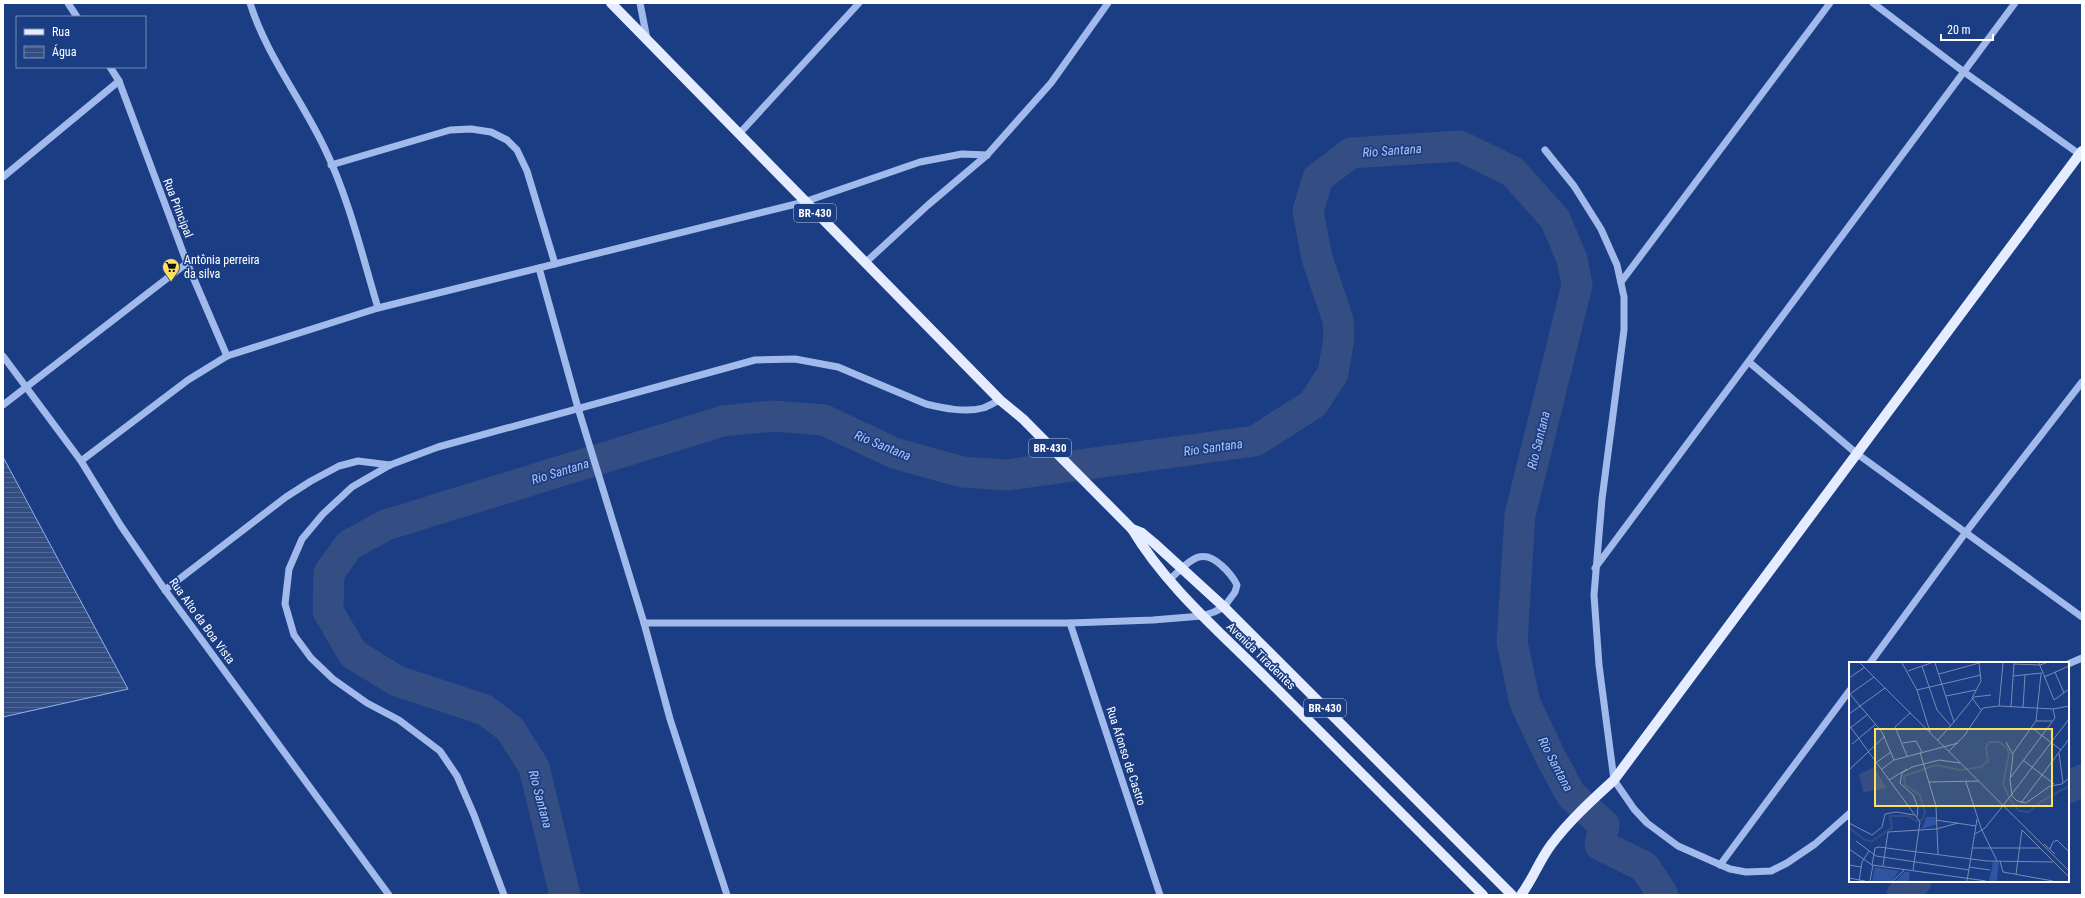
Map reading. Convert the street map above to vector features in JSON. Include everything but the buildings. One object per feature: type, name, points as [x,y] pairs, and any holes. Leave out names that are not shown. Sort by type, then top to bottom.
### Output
[{"type":"main road","name":"BR-430","points":[[611,3],[804,202],[1000,400],[1023,419],[1132,529],[1142,533],[1154,543],[1224,607],[1512,895]]},
{"type":"main road","points":[[1521,895],[1530,883],[1551,845],[1570,822],[1614,780],[1856,453],[2081,154]]},
{"type":"main road","name":"Avenida Tiradentes","points":[[1132,529],[1140,543],[1202,616],[1483,895]]},
{"type":"street","points":[[68,3],[76,16]]},
{"type":"street","points":[[250,3],[261,32],[325,149],[351,218],[378,308]]},
{"type":"street","points":[[640,3],[647,39]]},
{"type":"street","points":[[739,134],[859,3]]},
{"type":"street","points":[[865,263],[928,205],[987,155],[1051,83],[1108,3]]},
{"type":"street","points":[[1621,282],[1830,3]]},
{"type":"street","points":[[1873,3],[1964,72],[2081,154]]},
{"type":"street","points":[[1595,568],[2015,3]]},
{"type":"street","name":"Rua Principal","points":[[111,68],[118,82],[187,263],[228,356]]},
{"type":"street","points":[[3,177],[118,82]]},
{"type":"street","points":[[331,165],[450,130],[471,129],[491,132],[507,140],[517,150],[527,171],[555,264]]},
{"type":"street","points":[[1545,150],[1574,186],[1598,223],[1609,245],[1621,282],[1625,308],[1624,330],[1595,568],[1595,624],[1606,726],[1614,780],[1634,809],[1661,834],[1678,846],[1720,865],[1738,871],[1754,873],[1779,868],[1815,844],[1849,814]]},
{"type":"street","points":[[81,461],[188,380],[228,356],[378,308],[804,202],[920,162],[962,154],[987,155]]},
{"type":"street","points":[[3,405],[24,386],[187,263]]},
{"type":"street","points":[[539,268],[578,408],[644,624],[670,719],[727,895]]},
{"type":"street","name":"Rua Alto da Boa Vista","points":[[3,356],[81,461],[121,526],[165,590],[389,895]]},
{"type":"street","points":[[504,895],[494,865],[457,776],[440,751],[399,720],[367,702],[333,679],[311,658],[294,635],[285,604],[288,569],[302,539],[323,514],[352,487],[390,465],[438,447],[755,360],[795,359],[838,367],[926,404],[941,407],[963,410],[982,408],[1000,400]]},
{"type":"street","points":[[1749,362],[1856,453],[2082,616]]},
{"type":"street","points":[[1871,662],[1966,532],[2082,382]]},
{"type":"street","points":[[165,590],[286,497],[311,481],[340,466],[358,461],[390,465]]},
{"type":"street","points":[[644,624],[1070,623],[1153,620],[1202,616],[1224,607],[1236,592],[1237,585],[1229,573],[1210,556],[1202,555],[1193,559],[1170,579]]},
{"type":"street","name":"Rua Afonso de Castro","points":[[1070,623],[1160,895]]},
{"type":"street","points":[[2069,664],[2082,658]]},
{"type":"street","points":[[1720,865],[1849,691]]},
{"type":"water","points":[[3,457],[128,689],[3,717]]},
{"type":"waterway","name":"Rio Santana","points":[[565,895],[534,767],[510,729],[485,710],[397,681],[353,654],[328,611],[329,573],[349,545],[386,525],[723,421],[773,416],[824,420],[894,453],[962,472],[1007,475],[1255,441],[1313,404],[1333,373],[1339,338],[1338,320],[1317,258],[1308,211],[1318,178],[1351,153],[1460,146],[1513,172],[1555,219],[1572,259],[1577,285],[1520,515],[1512,642],[1525,703],[1551,758],[1571,795],[1604,825],[1600,845],[1645,867],[1663,895]]},
{"type":"waterway","name":"Rio Santana","points":[[2069,787],[2082,780]]},
{"type":"waterway","name":"Rio Santana","points":[[1902,895],[1915,882]]},
{"type":"place","name":"Antônia perreira da silva","points":[[171,282]]}]
